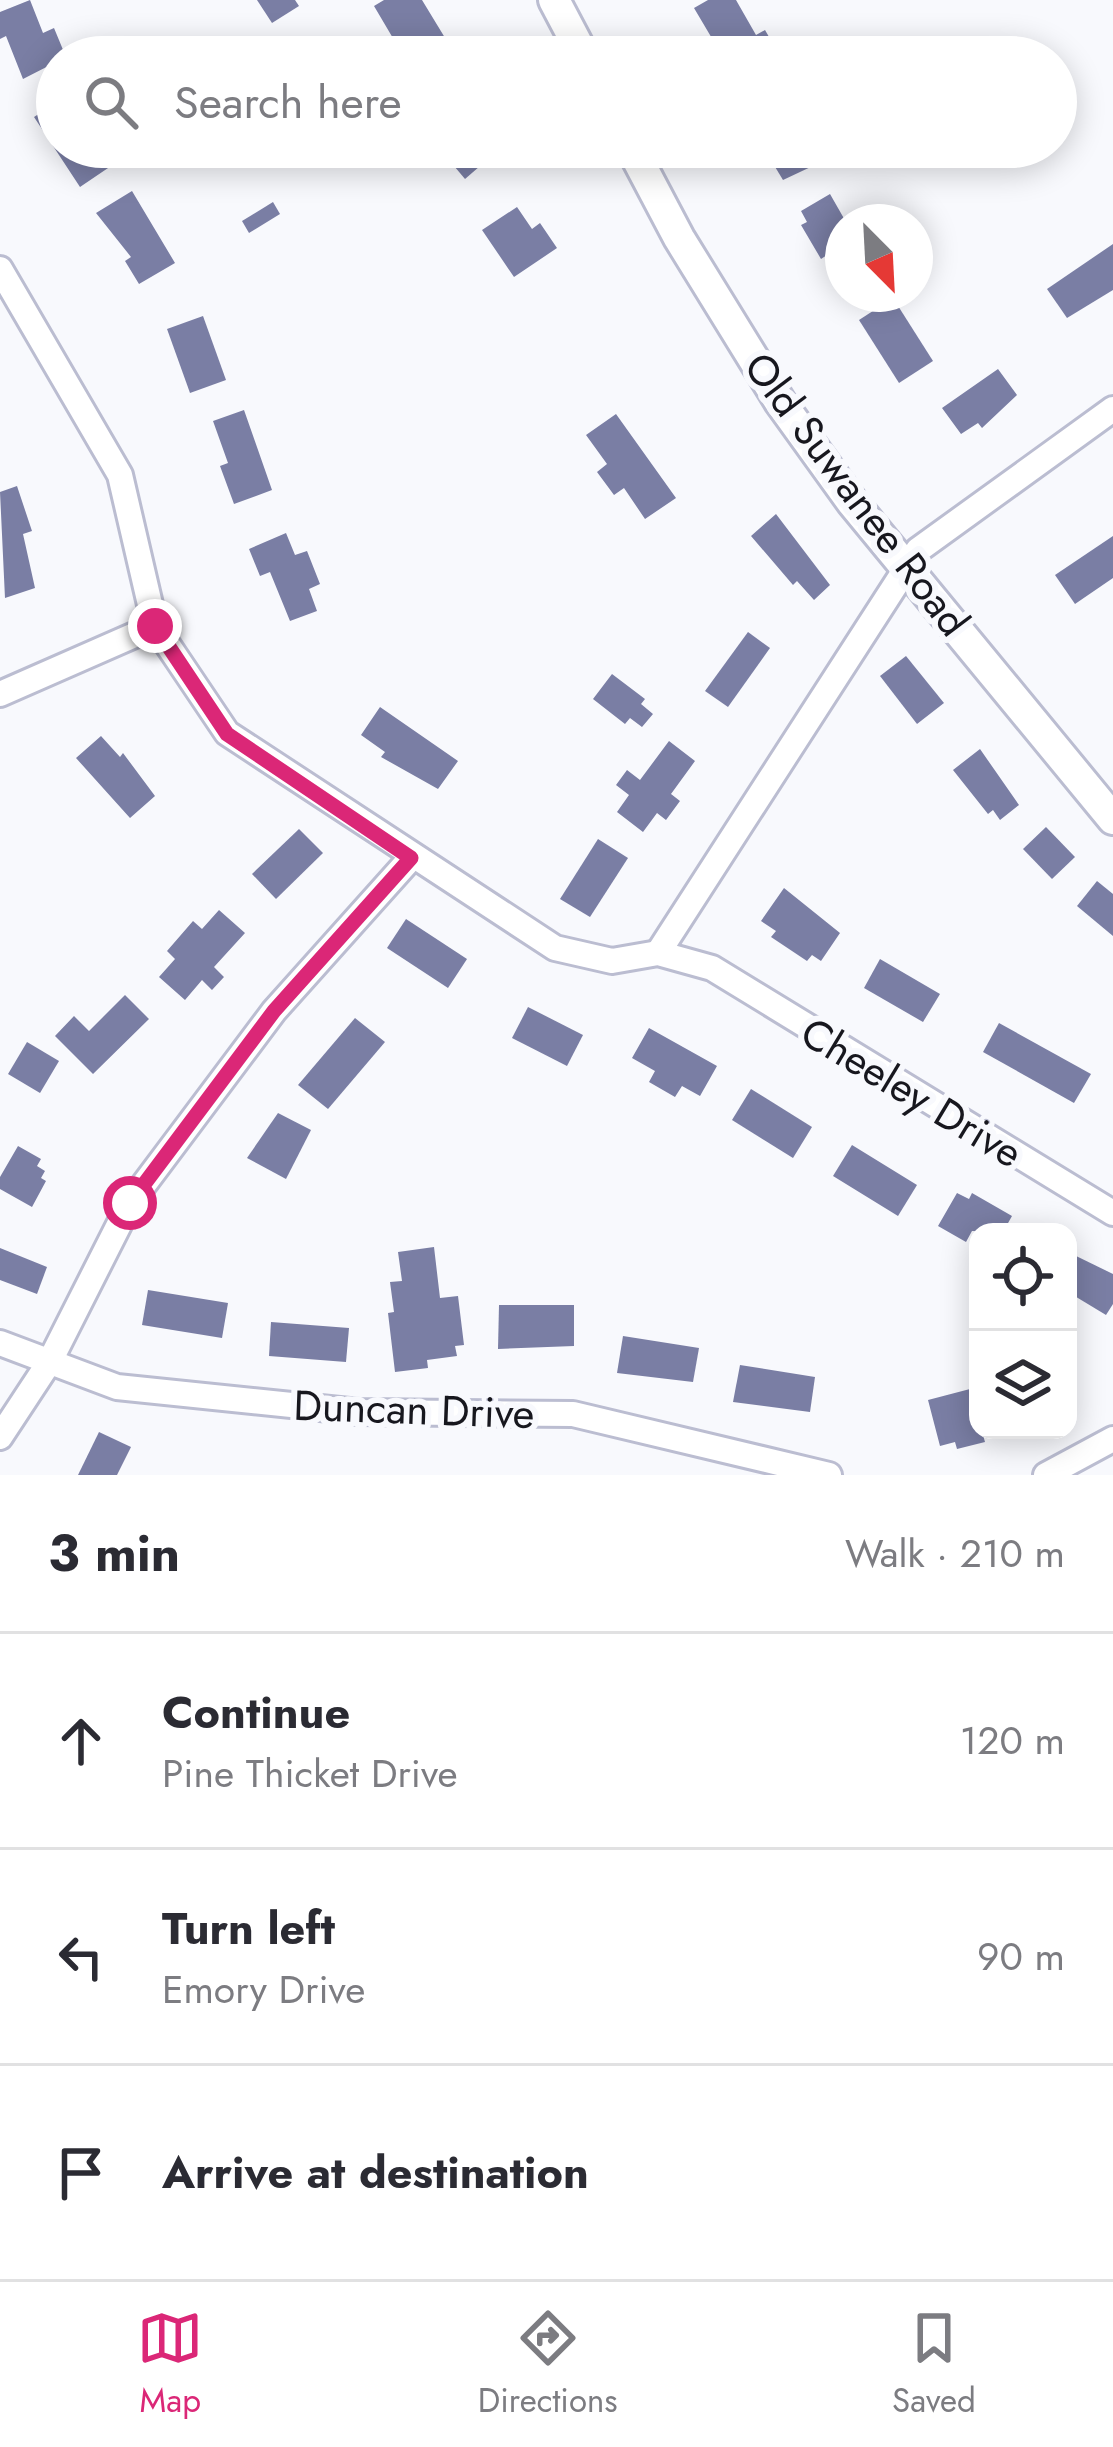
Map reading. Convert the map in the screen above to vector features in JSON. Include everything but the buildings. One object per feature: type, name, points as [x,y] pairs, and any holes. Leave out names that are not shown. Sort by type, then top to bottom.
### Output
[{"type":"street","points":[[554,0],[573,36]]},
{"type":"street","name":"Old Suwanee Road","points":[[642,168],[679,238],[780,402],[1113,819]]},
{"type":"street","points":[[0,269],[120,475],[155,626],[227,734],[555,948],[612,961],[658,952],[918,550],[1113,410]]},
{"type":"street","points":[[0,694],[155,626]]},
{"type":"street","points":[[0,1437],[50,1361],[130,1203],[274,1011],[411,858]]},
{"type":"street","name":"Cheeley Drive","points":[[658,952],[712,968],[1113,1213]]},
{"type":"street","name":"Duncan Drive","points":[[0,1343],[117,1387],[359,1412],[573,1414],[829,1475]]},
{"type":"street","points":[[1046,1475],[1113,1439]]},
{"type":"route","points":[[130,1203],[274,1011],[411,858],[227,734],[155,626]]}]
